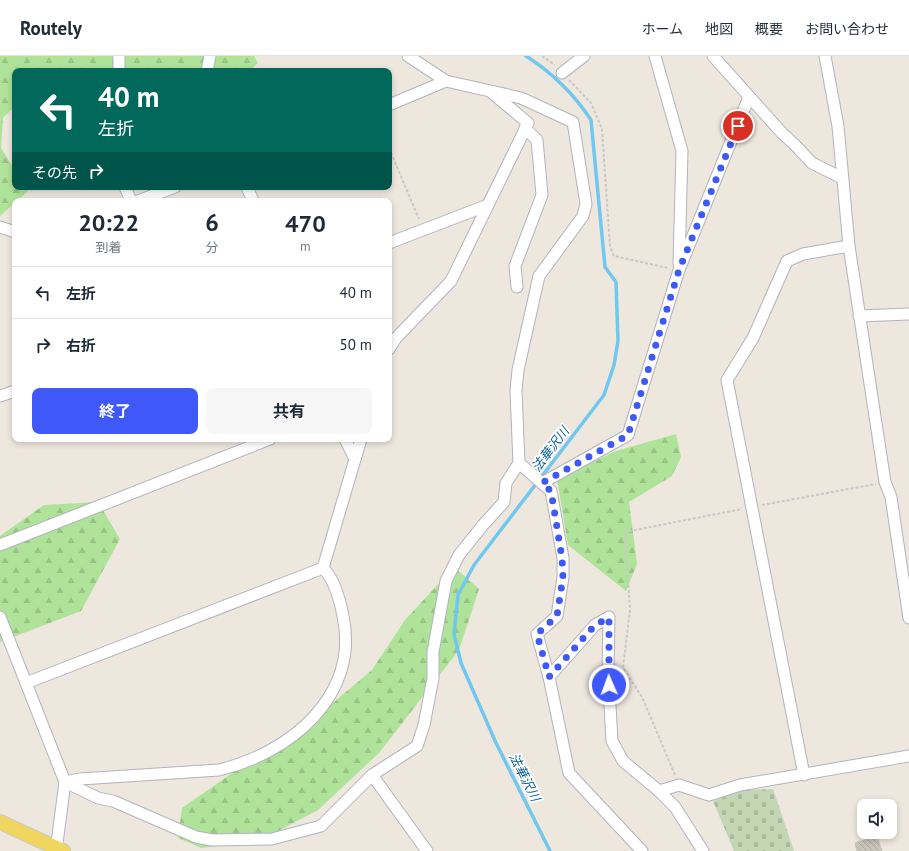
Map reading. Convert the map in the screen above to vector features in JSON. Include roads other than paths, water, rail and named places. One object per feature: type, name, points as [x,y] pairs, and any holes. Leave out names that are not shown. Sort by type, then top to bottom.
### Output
[{"type":"main road","points":[[0,822],[58,850]]},
{"type":"street","points":[[119,56],[119,68]]},
{"type":"street","points":[[207,68],[209,56]]},
{"type":"street","points":[[65,782],[98,798],[114,801],[196,837],[212,840],[272,839],[321,826],[372,775],[417,746],[424,725],[433,678],[433,652],[446,581],[459,554],[482,525],[504,502],[506,483],[519,463],[516,391],[518,370],[539,276],[583,216],[586,204],[572,122],[521,98],[446,81],[408,56]]},
{"type":"street","points":[[562,73],[584,56]]},
{"type":"street","points":[[655,56],[682,151],[679,270]]},
{"type":"street","points":[[713,56],[782,133],[812,162],[842,178]]},
{"type":"street","points":[[825,56],[838,126],[849,246],[859,316],[885,482],[890,497],[909,618]]},
{"type":"street","points":[[392,104],[446,81]]},
{"type":"street","points":[[392,344],[396,338],[451,281],[528,122],[489,90]]},
{"type":"street","points":[[542,483],[628,435],[679,270],[749,97]]},
{"type":"street","points":[[517,287],[515,266],[542,194],[537,140],[525,128]]},
{"type":"street","points":[[146,198],[167,190]]},
{"type":"street","points":[[392,242],[488,205]]},
{"type":"street","points":[[0,226],[12,231]]},
{"type":"street","points":[[804,775],[727,380],[753,338],[787,261],[803,254],[849,246]]},
{"type":"street","points":[[859,316],[909,314]]},
{"type":"street","points":[[0,396],[12,391]]},
{"type":"street","points":[[0,545],[262,442]]},
{"type":"street","points":[[346,442],[355,459]]},
{"type":"street","points":[[324,568],[360,442]]},
{"type":"street","points":[[519,463],[551,491],[561,546],[563,577],[557,616],[537,634],[549,677],[569,773],[642,851]]},
{"type":"street","points":[[26,683],[324,568]]},
{"type":"street","points":[[65,782],[80,779],[226,768],[240,765],[277,747],[304,728],[324,705],[336,686],[344,662],[345,623],[341,606],[329,573],[324,568]]},
{"type":"street","points":[[0,617],[65,782],[58,850]]},
{"type":"street","points":[[549,677],[595,625],[609,618],[608,671],[612,741],[623,761],[659,791],[674,807],[703,851]]},
{"type":"street","points":[[659,791],[679,785],[709,795],[740,785],[909,756]]},
{"type":"street","points":[[372,775],[427,851]]},
{"type":"waterway","name":"法華沢川","points":[[526,56],[562,84],[591,120],[605,267],[616,282],[618,341],[614,365],[604,395],[474,565],[458,595],[454,634],[461,663],[496,743],[550,851]]}]
